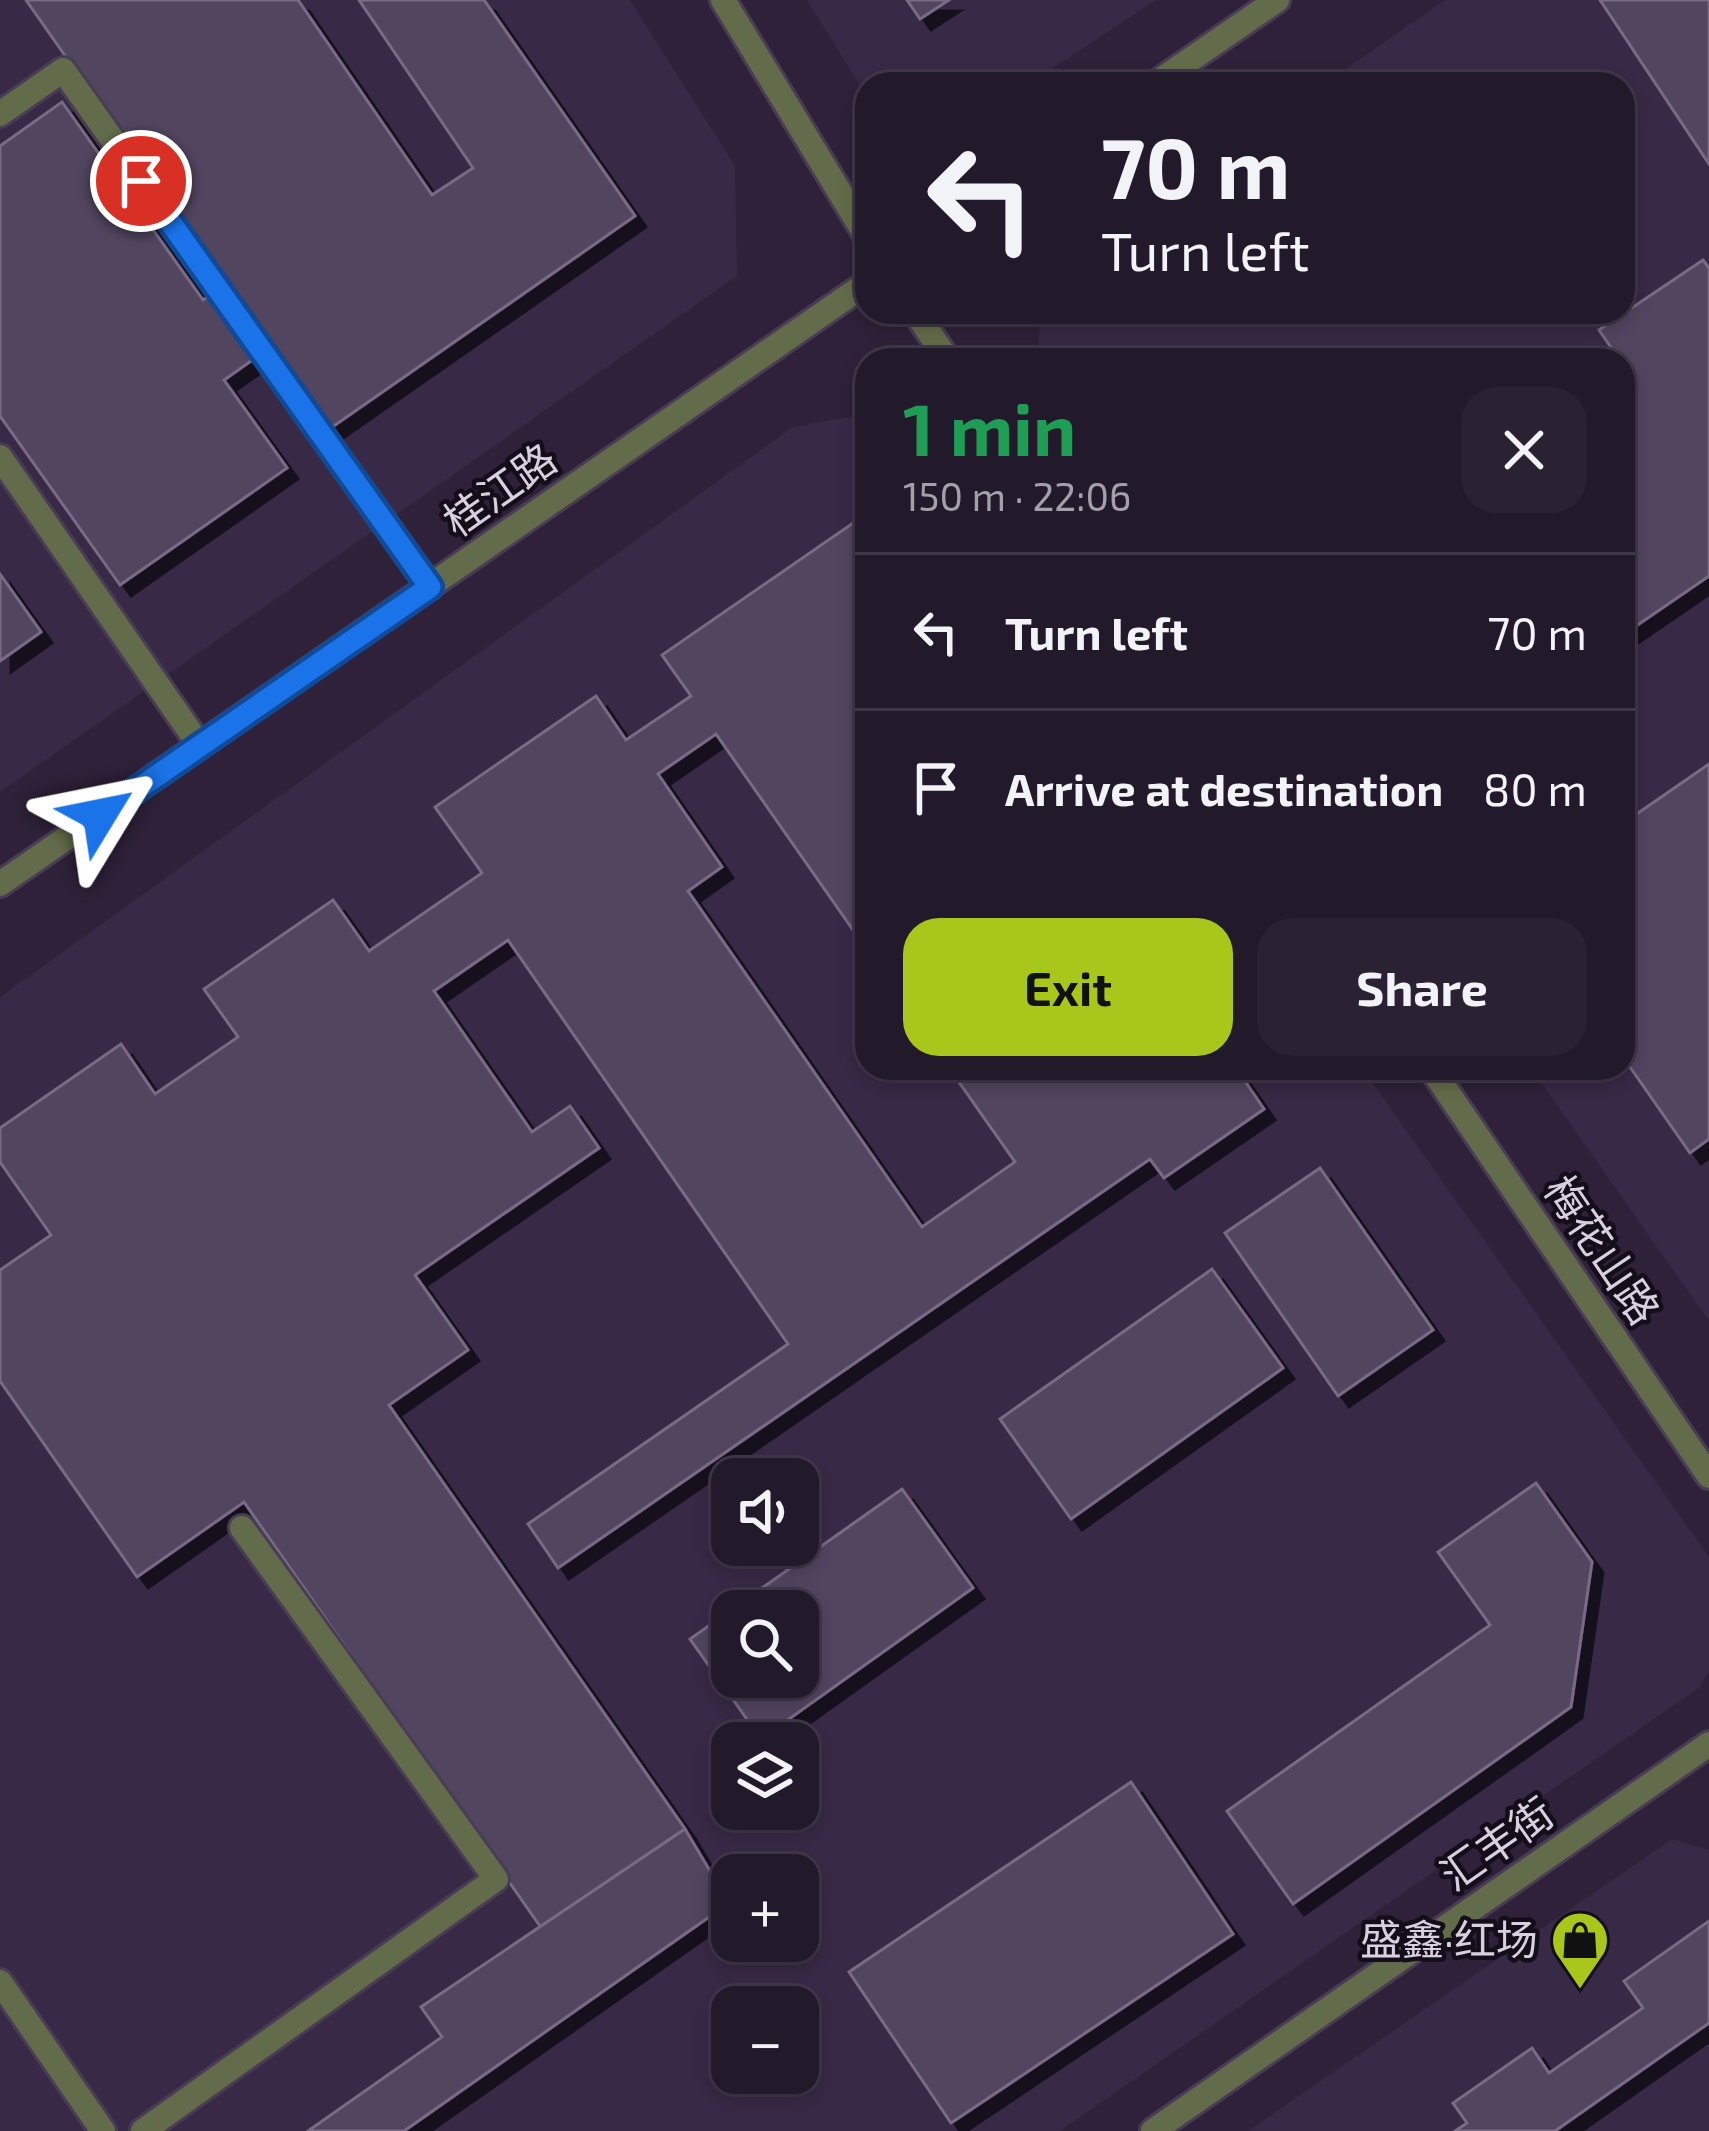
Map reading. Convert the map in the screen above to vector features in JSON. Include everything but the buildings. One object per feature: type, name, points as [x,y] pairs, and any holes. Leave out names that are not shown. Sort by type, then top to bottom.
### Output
[{"type":"street","points":[[724,0],[855,217]]},
{"type":"street","points":[[1172,72],[1277,0]]},
{"type":"street","points":[[0,114],[63,70],[430,587]]},
{"type":"street","name":"桂江路","points":[[0,884],[855,291]]},
{"type":"street","points":[[0,457],[200,746]]},
{"type":"street","name":"梅花山路","points":[[1439,1080],[1709,1476]]},
{"type":"street","points":[[142,2131],[496,1879],[242,1528]]},
{"type":"street","name":"汇丰街","points":[[1153,2131],[1709,1744]]},
{"type":"street","points":[[0,1982],[103,2131]]},
{"type":"shaded area","points":[[0,0],[630,0],[735,166],[737,276],[0,792]]},
{"type":"shaded area","points":[[807,0],[1156,0],[1047,72],[855,72],[855,78]]},
{"type":"shaded area","points":[[1445,0],[1709,0],[1709,1321],[1539,1080],[1635,1080],[1635,348],[1038,348],[1040,324],[1635,324],[1635,72],[1341,72]]},
{"type":"shaded area","points":[[855,416],[855,1080],[1371,1080],[1709,1557],[1709,1671],[1700,1687],[1060,2131],[0,2131],[0,997],[793,427]]},
{"type":"shaded area","name":"盛鑫·红场","points":[[1672,1839],[1709,1850],[1709,2131],[1248,2131]]},
{"type":"place","name":"盛鑫·红场","points":[[1580,1991]]},
{"type":"route","points":[[100,815],[430,587],[141,181]]}]
